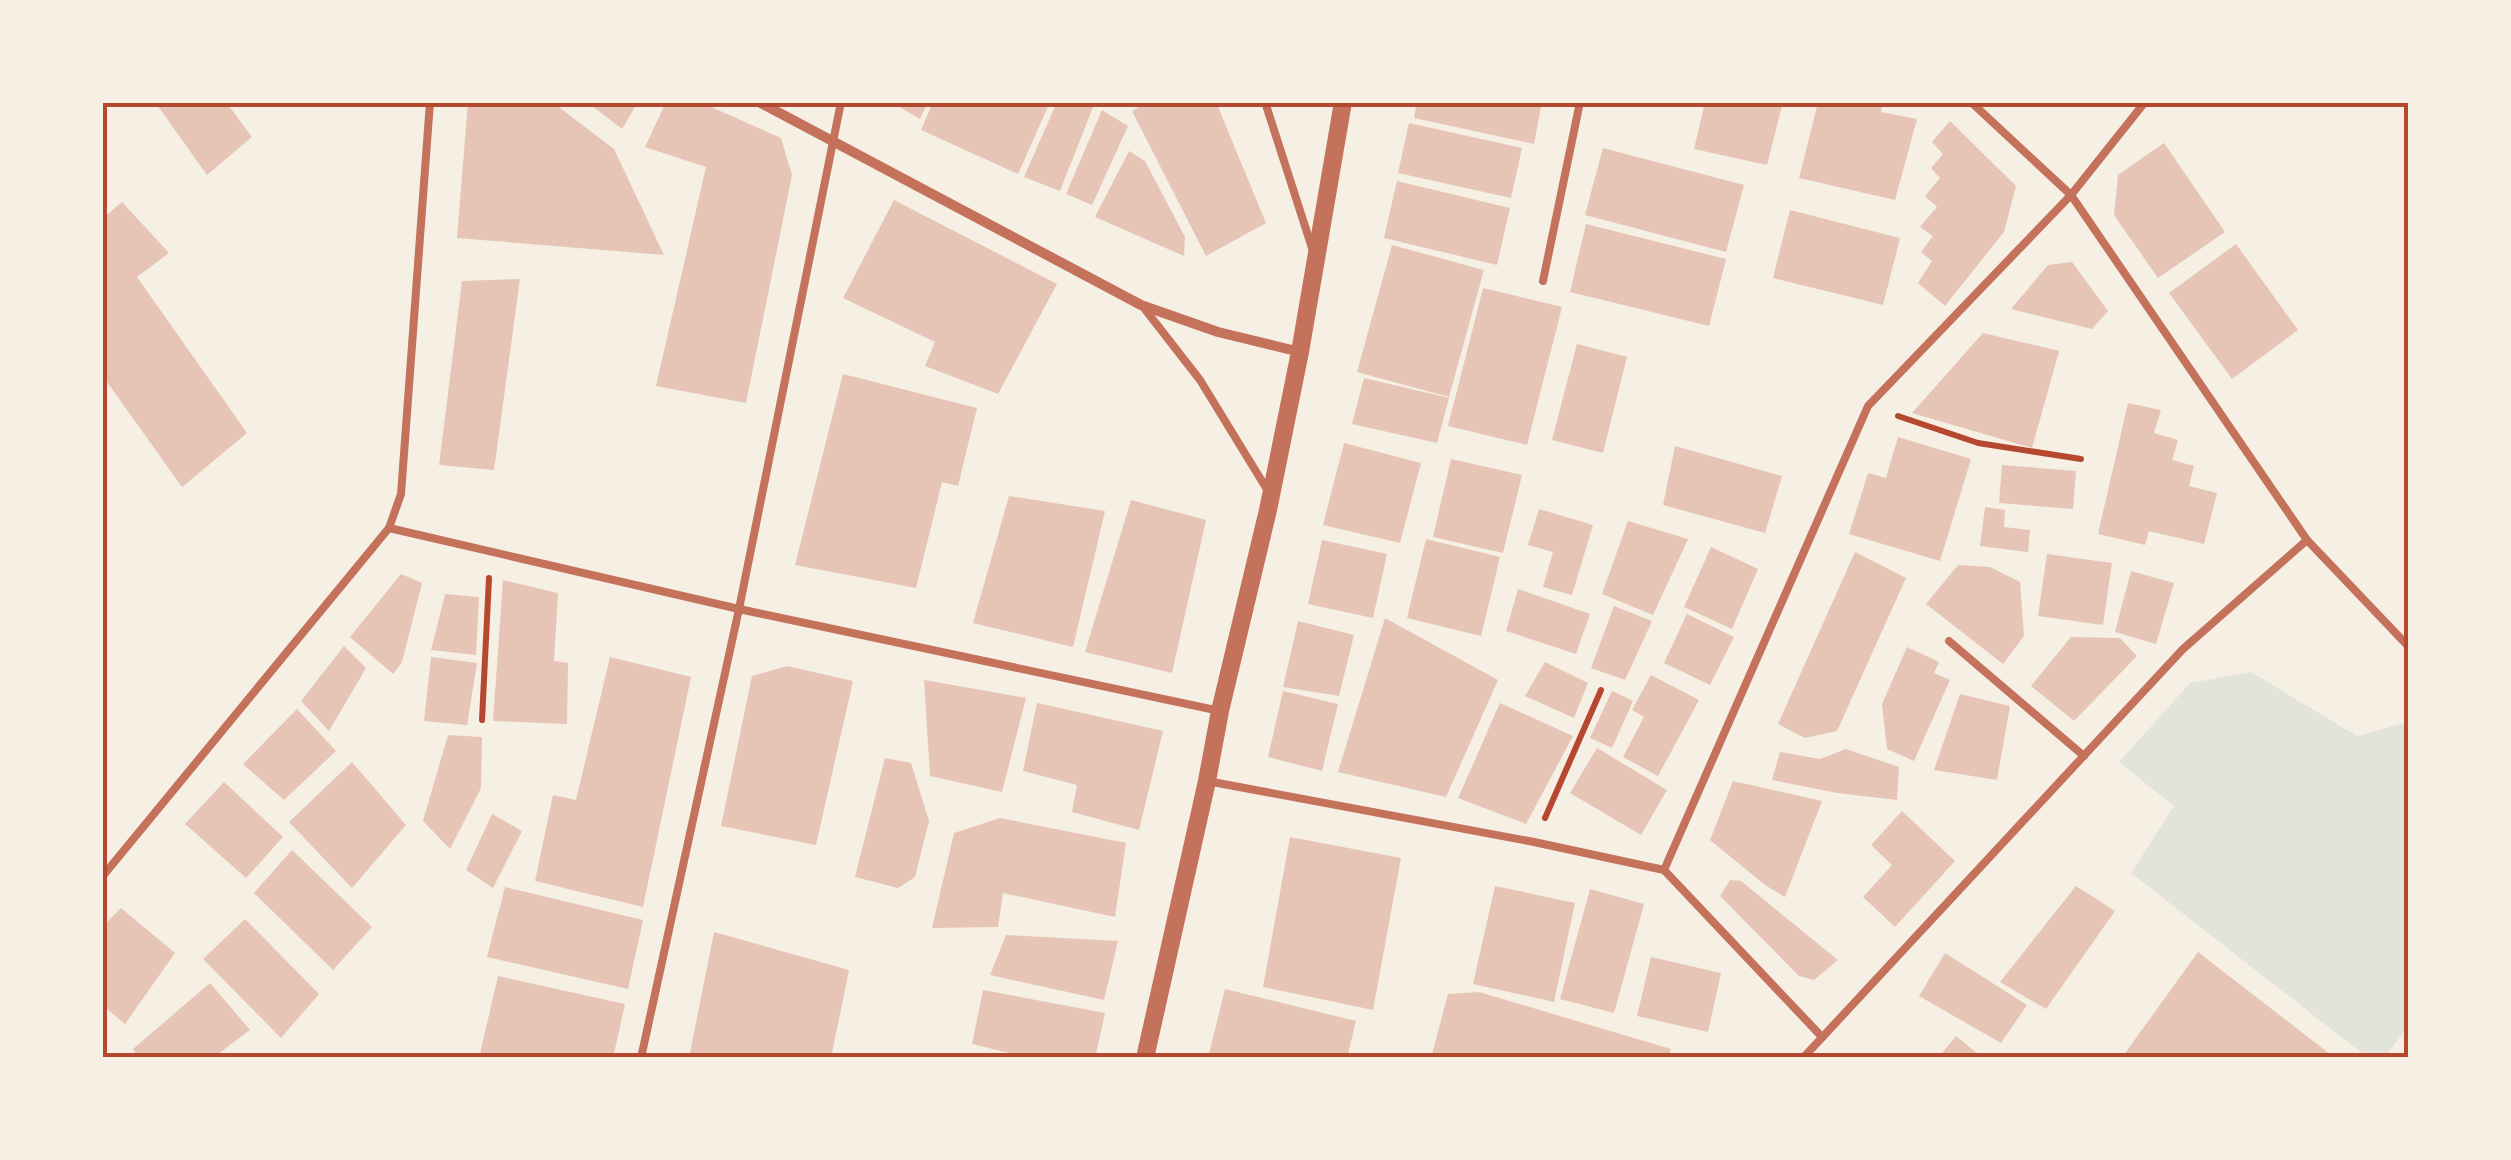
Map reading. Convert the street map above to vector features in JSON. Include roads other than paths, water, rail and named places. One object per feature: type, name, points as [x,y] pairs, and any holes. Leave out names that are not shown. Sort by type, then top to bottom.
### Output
[{"type":"street","points":[[760,102],[1142,305],[1218,332],[1300,352]]},
{"type":"street","points":[[1145,1058],[1271,496],[1343,102]]},
{"type":"lane","points":[[102,876],[389,528],[401,494],[430,102]]},
{"type":"lane","points":[[642,1058],[739,608],[841,102]]},
{"type":"lane","points":[[1265,102],[1316,261]]},
{"type":"lane","points":[[1543,281],[1580,102]]},
{"type":"lane","points":[[1971,102],[2070,195],[2307,540],[2408,646]]},
{"type":"lane","points":[[1664,870],[1868,406],[2070,195],[2145,102]]},
{"type":"lane","points":[[1142,305],[1200,380],[1271,496]]},
{"type":"lane","points":[[389,528],[739,608],[1220,710]]},
{"type":"lane","points":[[1803,1058],[2183,649],[2307,540]]},
{"type":"lane","points":[[1948,641],[2084,756]]},
{"type":"lane","points":[[1207,781],[1664,870],[1822,1036]]}]
